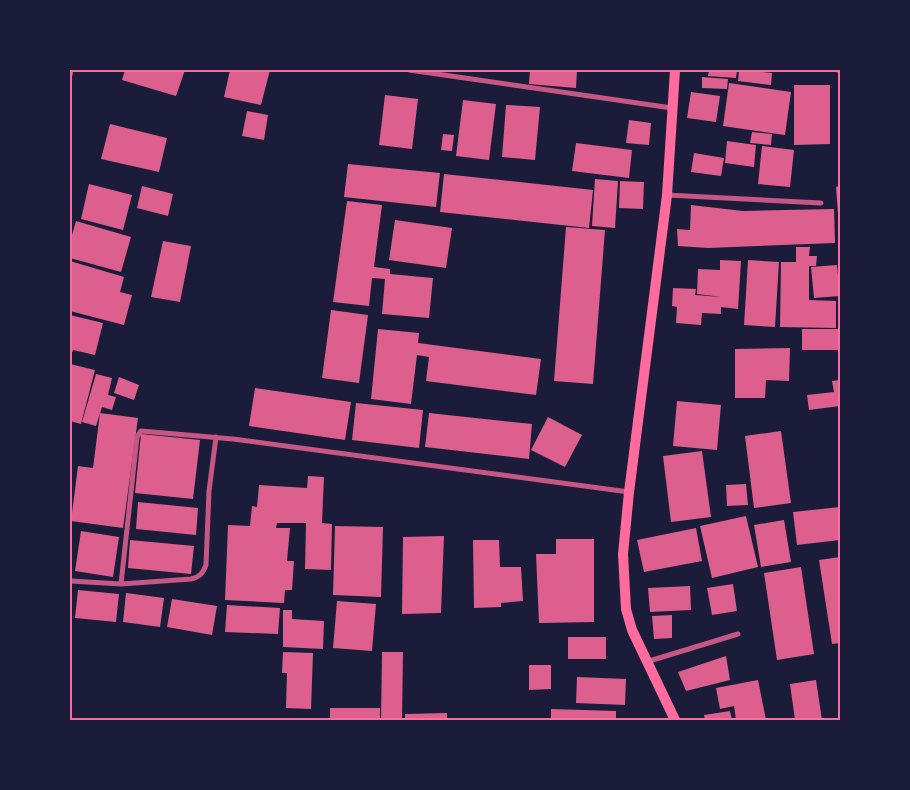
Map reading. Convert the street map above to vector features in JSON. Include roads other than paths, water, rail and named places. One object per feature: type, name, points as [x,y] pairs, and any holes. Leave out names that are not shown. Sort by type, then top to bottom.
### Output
[{"type":"main road","points":[[674,720],[646,662],[626,609],[624,554],[629,492],[667,195],[675,70]]},
{"type":"street","points":[[70,76],[72,70]]},
{"type":"street","points":[[409,70],[672,108]]},
{"type":"street","points":[[667,195],[821,203]]},
{"type":"street","points":[[121,584],[139,432],[144,430],[216,437],[629,492]]},
{"type":"street","points":[[72,581],[121,584],[198,578],[206,565],[209,491],[216,437]]},
{"type":"street","points":[[646,662],[738,634]]}]
